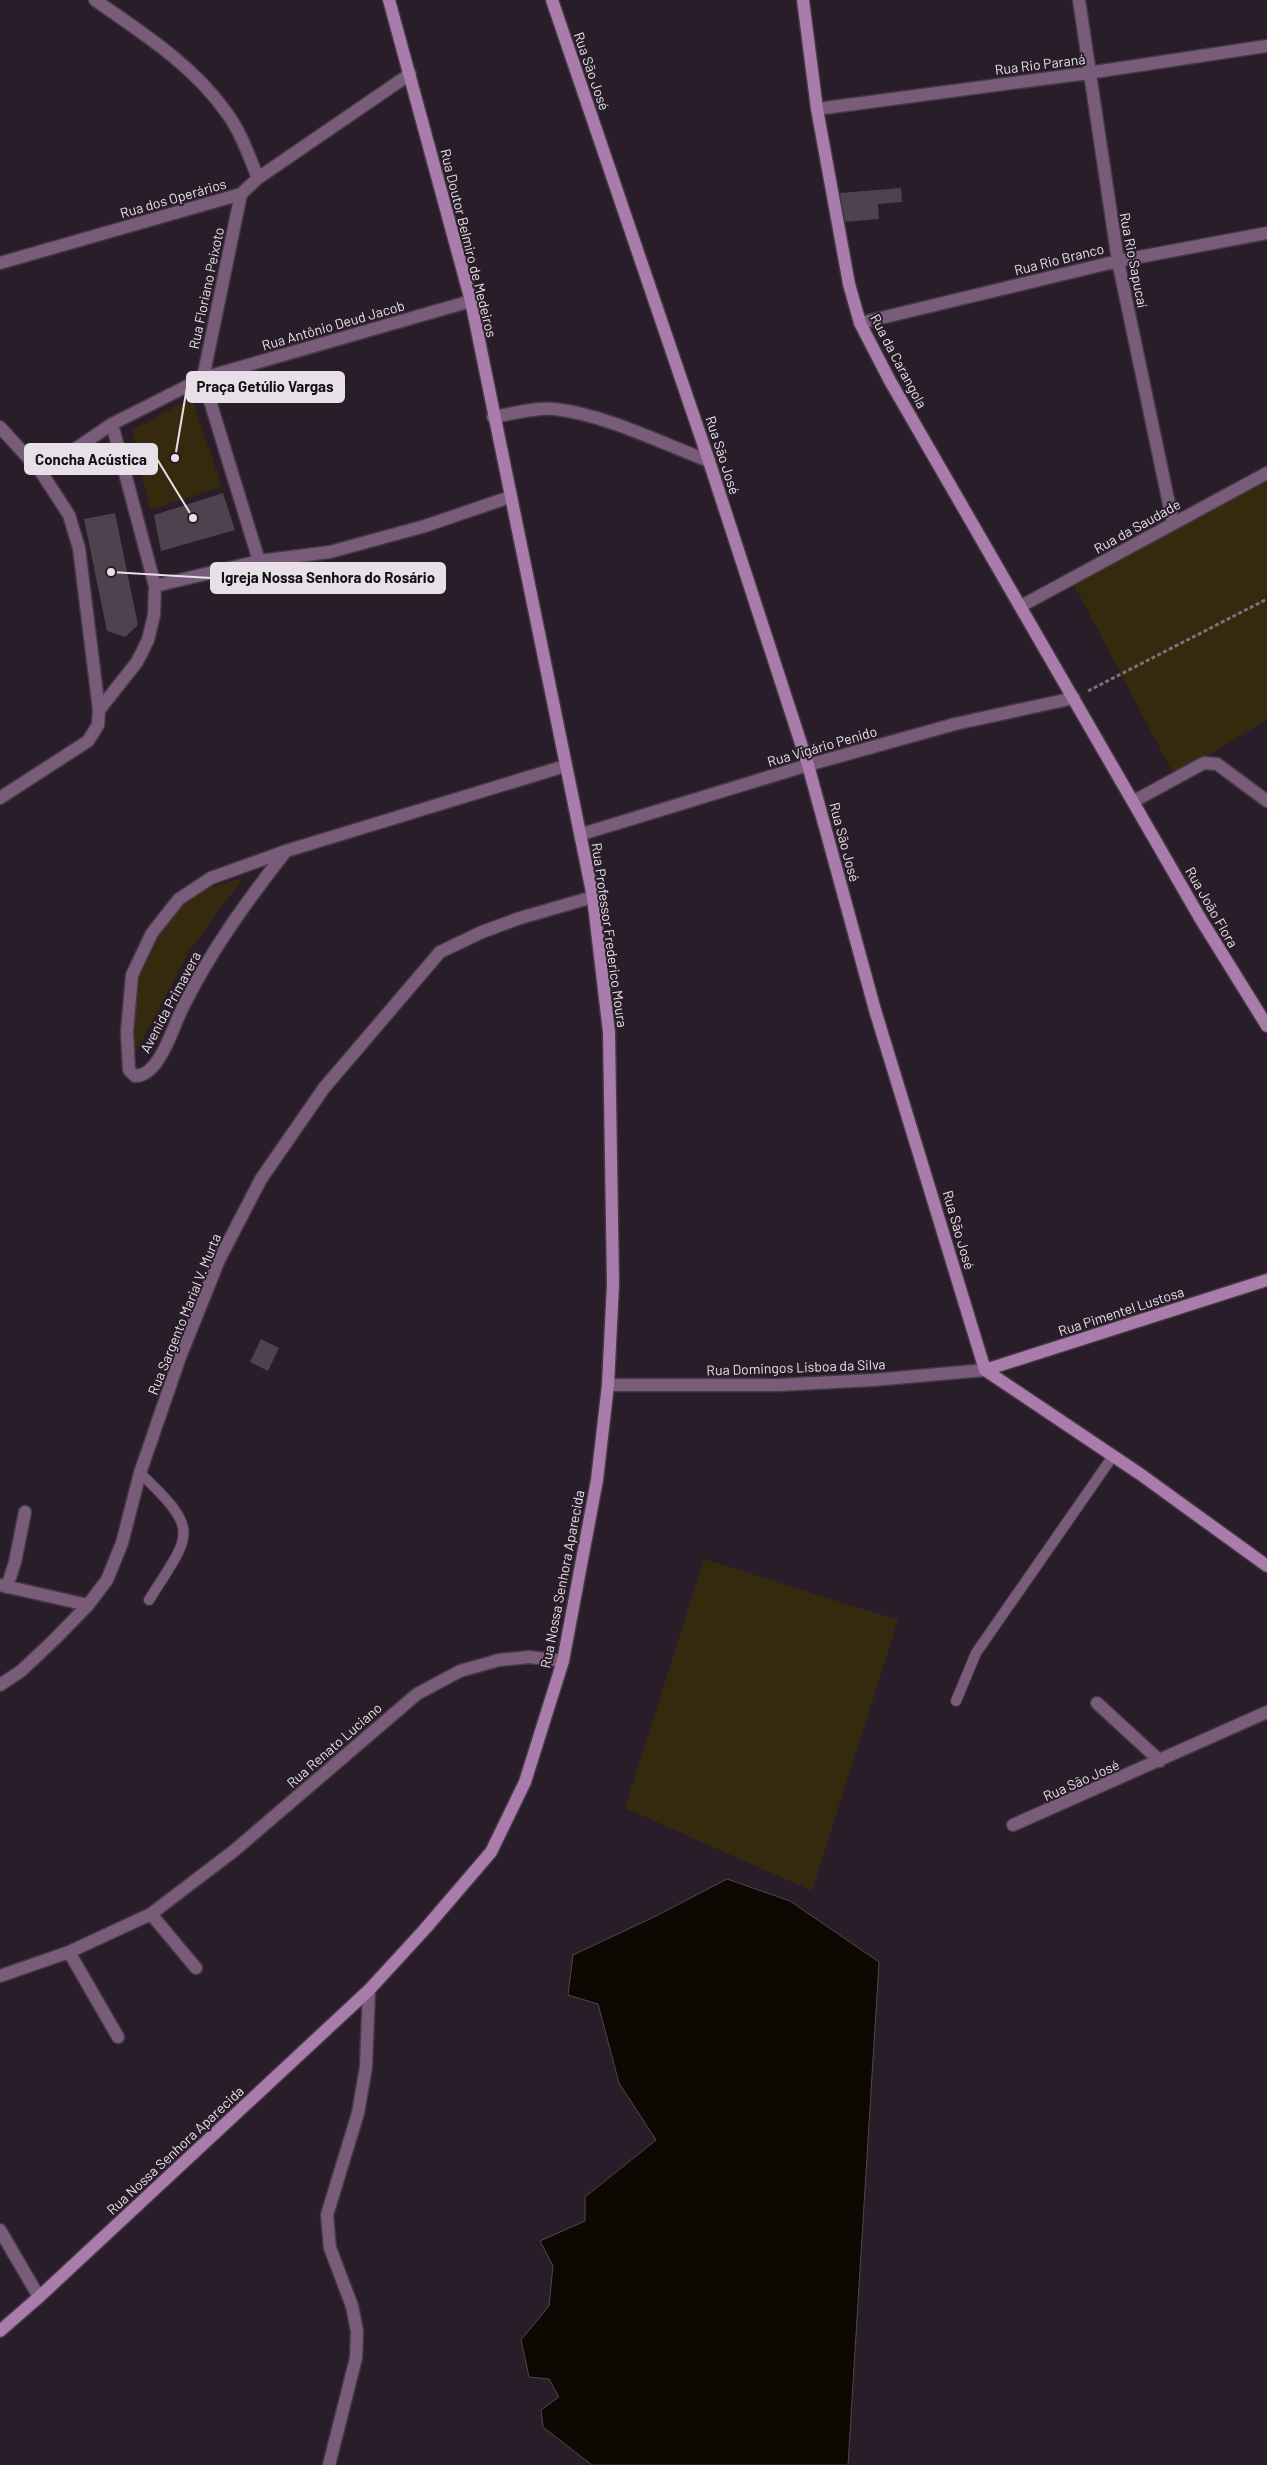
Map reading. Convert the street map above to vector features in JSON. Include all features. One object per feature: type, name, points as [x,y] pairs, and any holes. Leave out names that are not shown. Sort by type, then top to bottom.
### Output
[{"type":"main road","name":"Rua Doutor Belmiro de Medeiros","points":[[389,0],[471,301],[510,497]]},
{"type":"main road","name":"Rua São José","points":[[552,0],[709,461],[808,764],[875,1010],[985,1370]]},
{"type":"main road","name":"Rua da Carangola","points":[[803,0],[817,109],[849,284],[860,323],[890,381],[1074,698]]},
{"type":"main road","name":"Rua Professor Frederico Moura","points":[[510,497],[564,766],[582,834],[593,898],[609,1032],[613,1284],[608,1386]]},
{"type":"main road","name":"Rua João Flora","points":[[1074,698],[1200,918],[1267,1026]]},
{"type":"main road","name":"Rua Pimentel Lustosa","points":[[985,1370],[1267,1280]]},
{"type":"main road","points":[[985,1370],[1113,1456],[1267,1566]]},
{"type":"main road","name":"Rua Nossa Senhora Aparecida","points":[[0,2330],[39,2297],[369,1990],[425,1929],[491,1852],[525,1782],[563,1661],[597,1480],[608,1386]]},
{"type":"street","points":[[95,0],[158,44],[196,78],[226,112],[245,145],[258,178]]},
{"type":"street","name":"Rua Rio Sapucaí","points":[[1078,0],[1118,261],[1173,523]]},
{"type":"street","name":"Rua Rio Paraná","points":[[817,109],[1088,73],[1267,46]]},
{"type":"street","name":"Rua dos Operários","points":[[0,263],[241,194],[258,178],[410,74]]},
{"type":"street","name":"Rua Floriano Peixoto","points":[[241,194],[203,378],[259,561]]},
{"type":"street","name":"Rua Rio Branco","points":[[860,323],[1118,261],[1267,232]]},
{"type":"street","name":"Rua Antônio Deud Jacob","points":[[41,472],[112,424],[203,378],[471,301]]},
{"type":"street","points":[[494,417],[553,409],[602,420],[709,461]]},
{"type":"street","points":[[99,710],[137,662],[148,640],[154,615],[155,586],[112,424]]},
{"type":"street","points":[[0,427],[41,472],[69,515],[79,548],[99,710],[98,725],[88,742],[0,798]]},
{"type":"street","name":"Rua da Saudade","points":[[1021,606],[1267,473]]},
{"type":"street","points":[[155,586],[259,561],[330,552],[425,526],[510,497]]},
{"type":"street","name":"Rua Vigário Penido","points":[[582,834],[808,764],[955,724],[1074,698]]},
{"type":"street","points":[[1134,801],[1204,763],[1217,764],[1267,801]]},
{"type":"street","name":"Avenida Primavera","points":[[286,851],[241,909],[197,978],[160,1056],[150,1071],[142,1076],[135,1076],[129,1070],[127,1032],[132,975],[152,933],[179,899],[211,878],[286,851],[564,766]]},
{"type":"street","name":"Rua Sargento Marial V. Murta","points":[[0,1685],[21,1671],[88,1605],[107,1580],[122,1543],[140,1473],[180,1357],[219,1260],[261,1179],[324,1088],[440,952],[482,932],[520,918],[593,898]]},
{"type":"street","name":"Rua Domingos Lisboa da Silva","points":[[608,1386],[787,1384],[985,1370]]},
{"type":"street","points":[[25,1512],[15,1562],[3,1586],[88,1605]]},
{"type":"street","name":"Rua Renato Luciano","points":[[0,1976],[69,1952],[151,1914],[235,1850],[417,1694],[460,1671],[499,1660],[529,1657],[563,1661]]},
{"type":"street","points":[[1097,1703],[1160,1761]]},
{"type":"street","name":"Rua São José","points":[[1013,1825],[1267,1712]]},
{"type":"street","points":[[151,1914],[196,1968]]},
{"type":"street","points":[[69,1952],[118,2037]]},
{"type":"street","points":[[329,2465],[356,2358],[357,2330],[352,2306],[330,2248],[327,2215],[358,2113],[366,2067],[369,1990]]},
{"type":"street","points":[[0,2230],[39,2297]]},
{"type":"lane","points":[[956,1701],[976,1653],[1113,1456]]},
{"type":"lane","points":[[140,1473],[165,1497],[180,1516],[185,1532],[182,1547],[149,1600]]},
{"type":"path","points":[[1074,698],[1267,599]]},
{"type":"shaded area","points":[[192,398],[222,487],[150,510],[132,430]]},
{"type":"shaded area","points":[[1267,478],[1267,719],[1175,777],[1072,581]]},
{"type":"shaded area","points":[[243,878],[188,953],[134,1056],[136,981],[151,943],[187,894]]},
{"type":"shaded area","points":[[704,1559],[898,1620],[812,1891],[625,1808]]},
{"type":"shaded area","points":[[727,1879],[790,1901],[879,1962],[848,2465],[592,2465],[543,2427],[541,2410],[559,2397],[549,2379],[529,2377],[521,2340],[549,2306],[553,2266],[540,2241],[585,2221],[585,2197],[656,2140],[619,2083],[598,2004],[568,1995],[573,1955],[656,1916]]},
{"type":"building","points":[[901,188],[902,202],[878,204],[879,219],[843,222],[840,193]]},
{"type":"building","points":[[223,493],[235,530],[161,551],[154,515]]},
{"type":"building","points":[[115,513],[138,625],[125,637],[107,631],[84,519]]},
{"type":"building","points":[[261,1339],[279,1348],[268,1371],[250,1362]]},
{"type":"place","name":"Praça Getúlio Vargas","points":[[175,458]]},
{"type":"place","name":"Concha Acústica","points":[[193,518]]},
{"type":"place","name":"Igreja Nossa Senhora do Rosário","points":[[111,572]]}]
